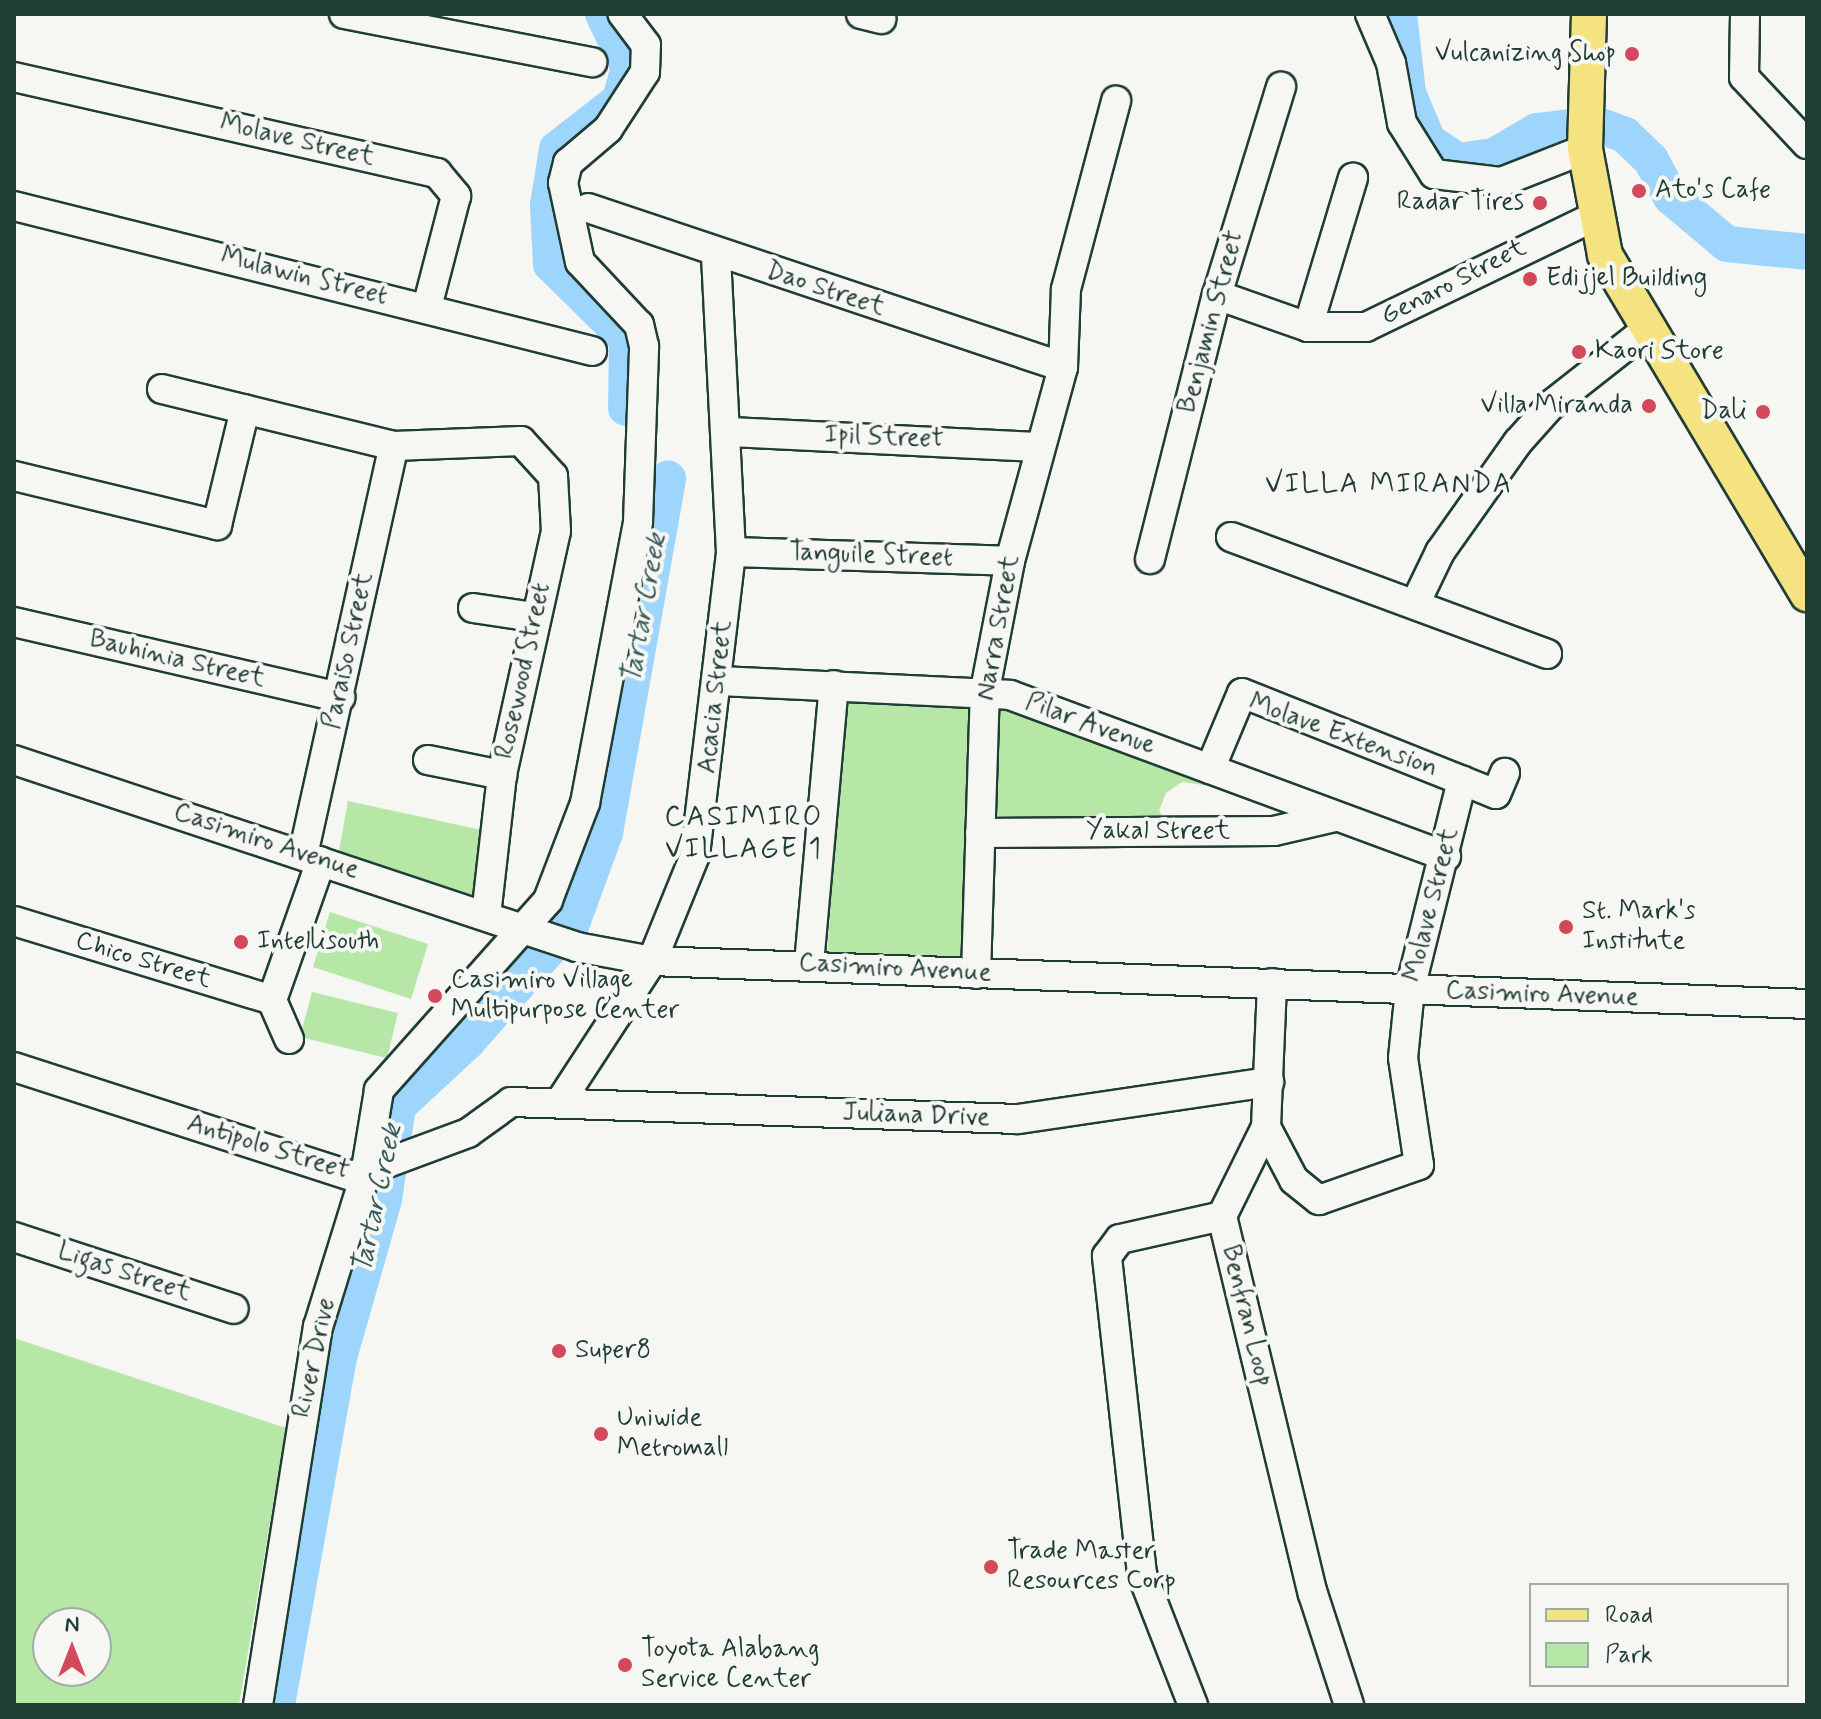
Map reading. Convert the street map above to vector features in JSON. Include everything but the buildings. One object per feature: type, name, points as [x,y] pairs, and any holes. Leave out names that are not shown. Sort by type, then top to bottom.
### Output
[{"type":"main road","points":[[1589,14],[1583,97],[1584,145],[1605,255],[1646,330],[1807,594]]},
{"type":"street","points":[[344,14],[465,27],[592,62]]},
{"type":"street","name":"River Drive","points":[[258,1705],[318,1327],[372,1172],[379,1090],[392,1069],[534,932],[565,867],[585,803],[644,473],[639,325],[580,262],[563,183],[568,163],[608,129],[645,72],[646,45],[623,14]]},
{"type":"street","points":[[1370,14],[1391,63],[1402,123],[1434,174],[1501,182],[1584,145]]},
{"type":"street","points":[[1745,14],[1744,77],[1807,144]]},
{"type":"street","name":"Molave Street","points":[[14,77],[437,173],[456,196],[427,307]]},
{"type":"street","name":"Benjamin Street","points":[[1150,559],[1217,295],[1281,87]]},
{"type":"street","name":"Narra Street","points":[[976,974],[985,690],[1010,561],[1063,367],[1066,289],[1116,101]]},
{"type":"street","points":[[1308,327],[1353,178]]},
{"type":"street","name":"Mulawin Street","points":[[14,206],[427,307],[592,351]]},
{"type":"street","name":"Dao Street","points":[[588,208],[716,255],[1063,367]]},
{"type":"street","name":"Genaro Street","points":[[1217,295],[1308,327],[1366,327],[1596,216]]},
{"type":"street","name":"Acacia Street","points":[[560,1102],[652,961],[695,855],[731,552],[729,432],[716,255]]},
{"type":"street","points":[[1415,604],[1440,552],[1518,442],[1552,404],[1646,330]]},
{"type":"street","points":[[162,389],[394,446]]},
{"type":"street","points":[[14,476],[217,525],[245,409]]},
{"type":"street","name":"Ipil Street","points":[[729,432],[1039,447]]},
{"type":"street","name":"Rosewood Street","points":[[394,446],[521,441],[553,476],[558,503],[502,775],[486,915]]},
{"type":"street","name":"Paraiso Street","points":[[272,1000],[312,858],[340,697],[394,446]]},
{"type":"street","points":[[1231,537],[1547,654]]},
{"type":"street","name":"Tanguile Street","points":[[731,552],[1010,561]]},
{"type":"street","points":[[473,608],[534,617]]},
{"type":"street","name":"Bauhinia Street","points":[[14,622],[340,697]]},
{"type":"street","name":"Pilar Avenue","points":[[718,681],[985,690],[1446,856]]},
{"type":"street","points":[[809,964],[834,685]]},
{"type":"street","name":"Molave Extension","points":[[1210,769],[1242,693],[1496,794],[1505,773]]},
{"type":"street","name":"Casimiro Avenue","points":[[14,760],[577,947],[652,961],[809,964],[976,974],[1807,1004]]},
{"type":"street","points":[[428,760],[502,775]]},
{"type":"street","name":"Molave Street","points":[[1266,1127],[1294,1180],[1319,1200],[1413,1172],[1419,1157],[1403,1058],[1410,989],[1446,856],[1462,780]]},
{"type":"street","name":"Yakal Street","points":[[980,833],[1274,831],[1335,817]]},
{"type":"street","name":"Chico Street","points":[[14,921],[272,1000]]},
{"type":"street","points":[[1222,1216],[1266,1127],[1272,983]]},
{"type":"street","points":[[272,1000],[289,1039]]},
{"type":"street","name":"Antipolo Street","points":[[14,1067],[372,1172],[468,1133],[511,1102],[560,1102]]},
{"type":"street","name":"Juliana Drive","points":[[560,1102],[1018,1119],[1269,1082]]},
{"type":"street","name":"Benfran Loop","points":[[1193,1705],[1142,1574],[1107,1256],[1120,1239],[1222,1216],[1313,1594],[1349,1705]]},
{"type":"street","name":"Ligas Street","points":[[14,1237],[234,1309]]},
{"type":"green space","points":[[993,698],[1214,779],[1210,786],[1182,782],[1166,793],[1159,811],[1169,826],[988,820]]},
{"type":"green space","points":[[844,699],[974,701],[964,964],[827,959]]},
{"type":"green space","points":[[348,801],[491,832],[479,897],[339,851]]},
{"type":"green space","points":[[330,912],[428,944],[411,999],[313,967]]},
{"type":"green space","points":[[312,992],[398,1013],[387,1058],[300,1037]]},
{"type":"green space","points":[[14,1338],[286,1428],[239,1705],[14,1705]]},
{"type":"waterway","name":"Tartar Creek","points":[[603,14],[629,68],[620,100],[557,149],[548,205],[551,264],[627,339],[626,408]]},
{"type":"waterway","points":[[1399,14],[1408,93],[1428,141],[1458,161],[1494,156],[1537,131],[1595,124],[1625,135],[1651,160],[1671,197],[1727,244],[1807,252]]},
{"type":"waterway","name":"Tartar Creek","points":[[277,1705],[338,1361],[384,1199],[398,1106],[467,1042],[572,923],[605,833],[668,479]]},
{"type":"place","name":"Vulcanizing Shop","points":[[1632,54]]},
{"type":"place","name":"Ato's Cafe","points":[[1639,191]]},
{"type":"place","name":"Radar Tires","points":[[1540,203]]},
{"type":"place","name":"Edijjel Building","points":[[1530,279]]},
{"type":"place","name":"Kaori Store","points":[[1579,352]]},
{"type":"place","name":"Villa Miranda","points":[[1649,406]]},
{"type":"place","name":"Dali","points":[[1763,412]]},
{"type":"place","name":"St. Mark's Institute","points":[[1566,927]]},
{"type":"place","name":"Intellisouth","points":[[241,942]]},
{"type":"place","name":"Casimiro Village Multipurpose Center","points":[[435,996]]},
{"type":"place","name":"Super8","points":[[559,1351]]},
{"type":"place","name":"Uniwide Metromall","points":[[601,1434]]},
{"type":"place","name":"Trade Master Resources Corp","points":[[991,1567]]},
{"type":"place","name":"Toyota Alabang Service Center","points":[[625,1665]]},
{"type":"district","name":"VILLA MIRANDA","points":[[1389,485]]},
{"type":"district","name":"CASIMIRO VILLAGE 1","points":[[744,834]]}]
